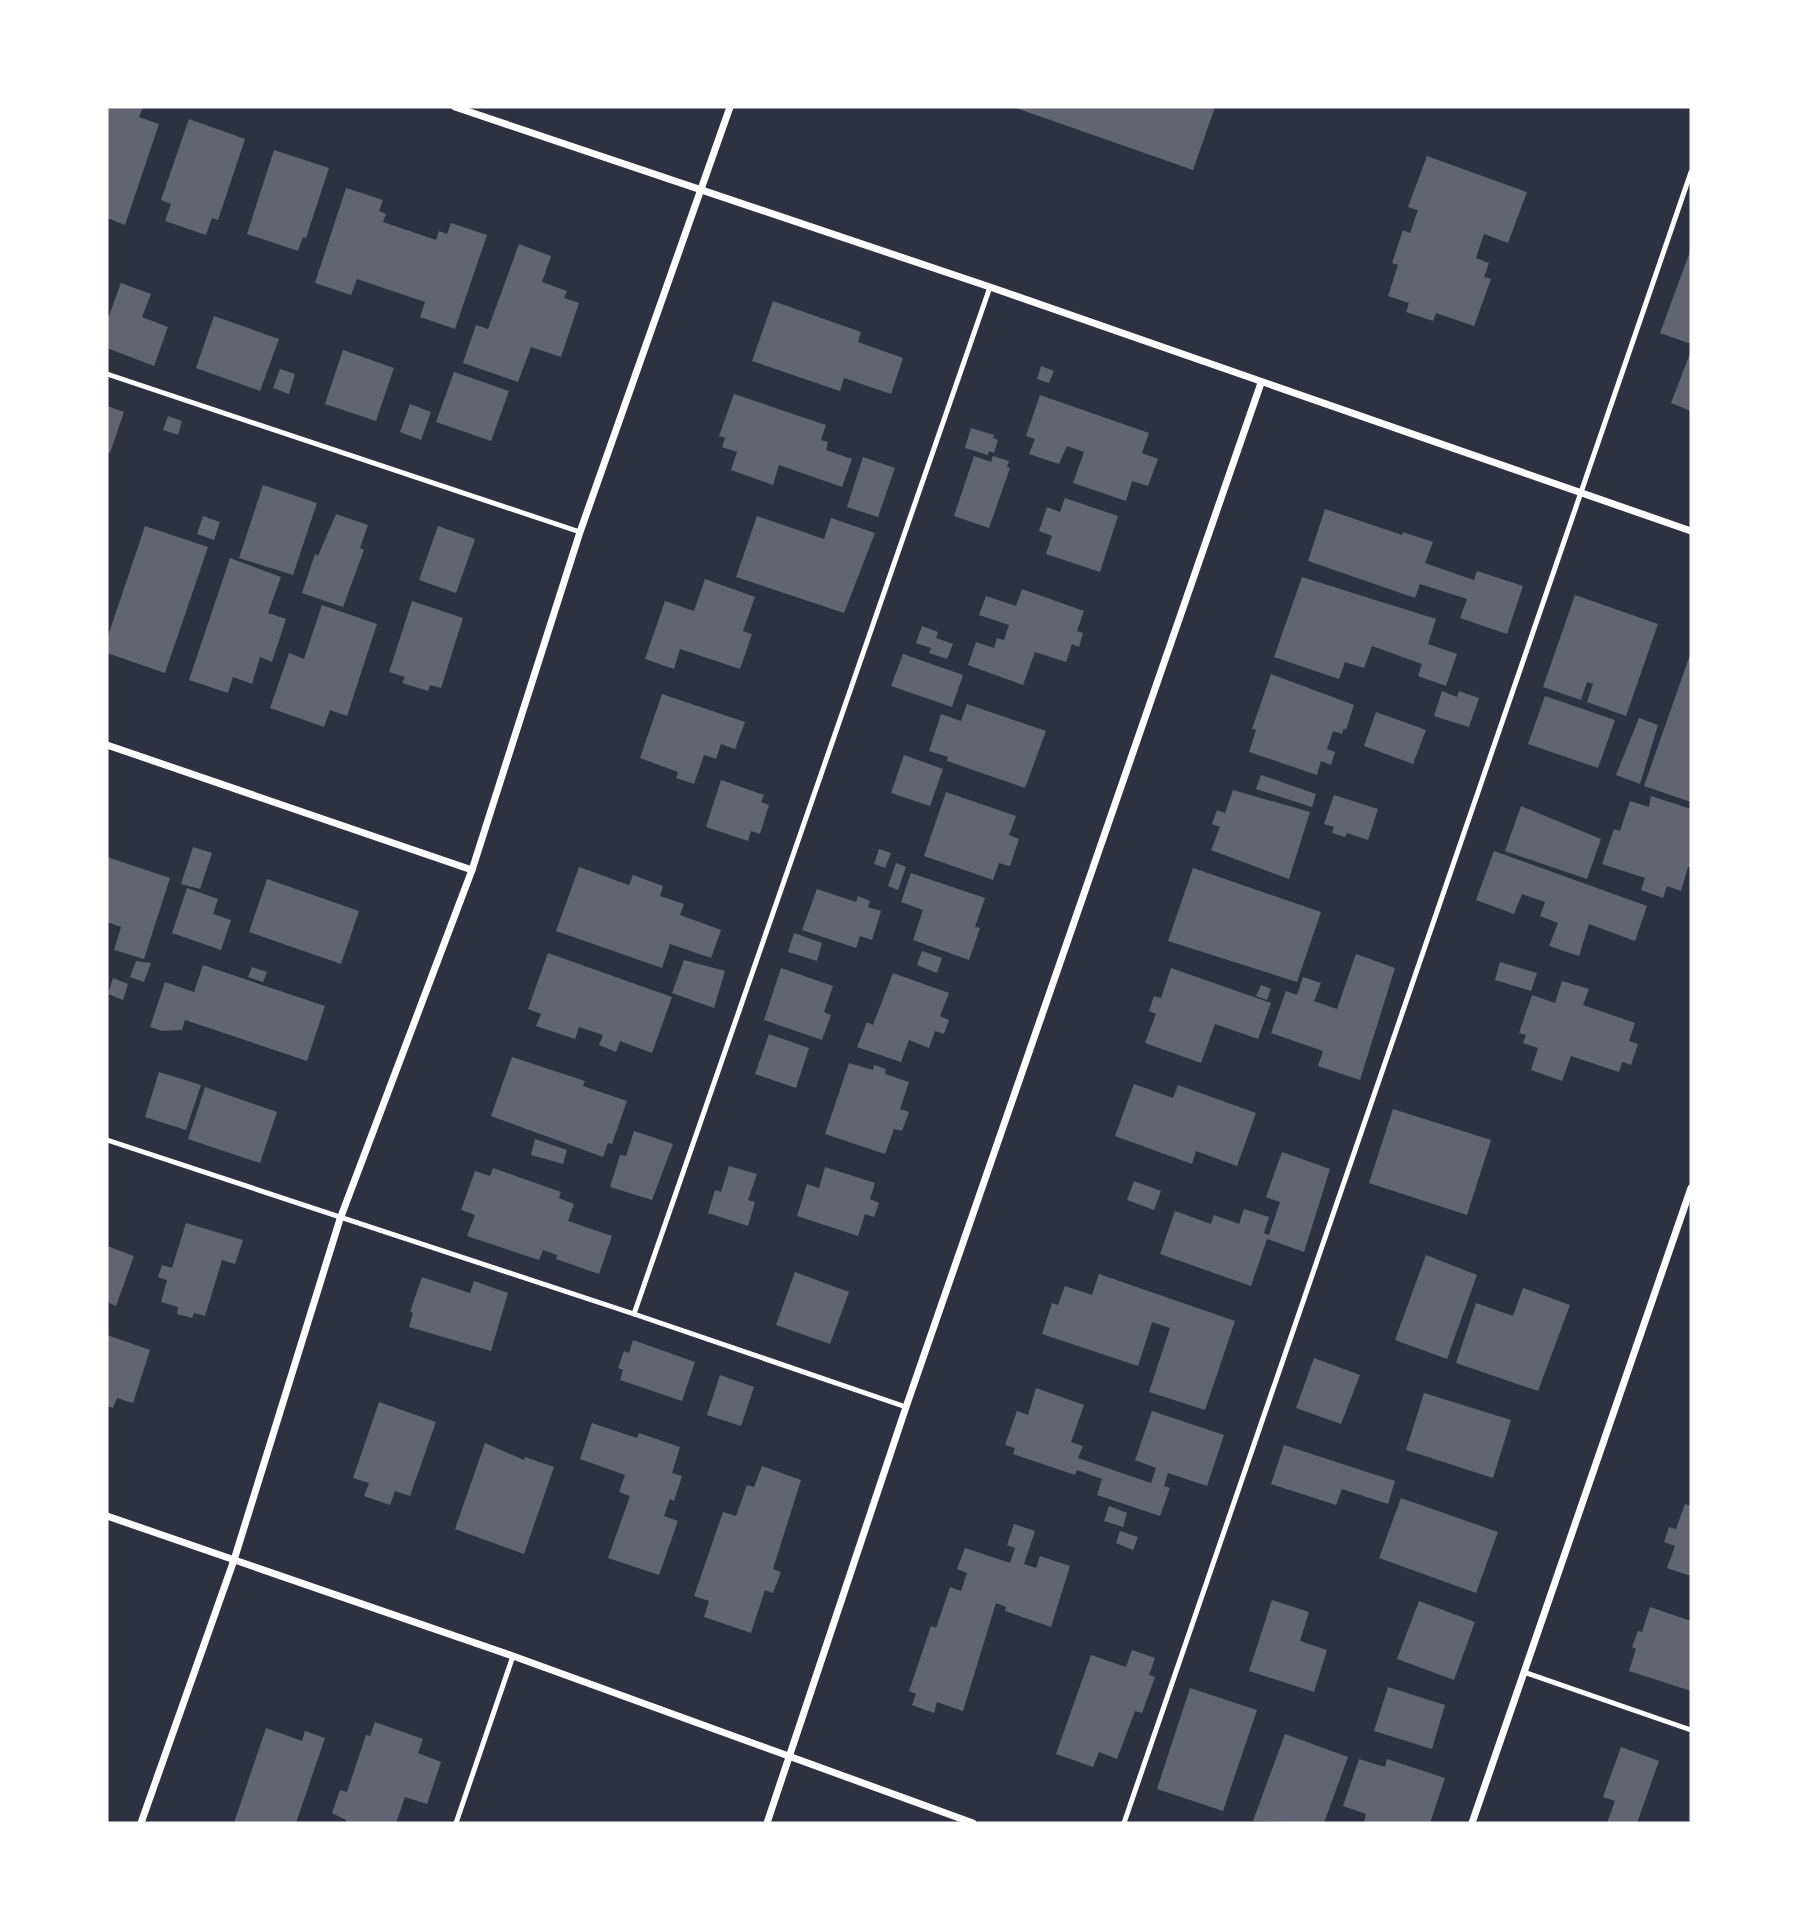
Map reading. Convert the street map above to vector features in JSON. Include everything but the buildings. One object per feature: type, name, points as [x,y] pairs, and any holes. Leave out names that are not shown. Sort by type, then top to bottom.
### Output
[{"type":"street","points":[[455,107],[990,287],[1691,531]]},
{"type":"street","points":[[141,1823],[234,1560],[340,1219],[472,870],[580,532],[730,107]]},
{"type":"street","points":[[768,1823],[905,1407],[1261,383]]},
{"type":"street","points":[[107,744],[472,870]]},
{"type":"street","points":[[1472,1823],[1691,1188]]},
{"type":"street","points":[[107,1517],[513,1657],[973,1823]]},
{"type":"lane","points":[[1124,1823],[1691,172]]},
{"type":"lane","points":[[634,1314],[990,287]]},
{"type":"lane","points":[[107,374],[580,532]]},
{"type":"lane","points":[[107,1140],[634,1314],[905,1407]]},
{"type":"lane","points":[[457,1823],[513,1657]]},
{"type":"lane","points":[[1524,1672],[1691,1730]]}]
